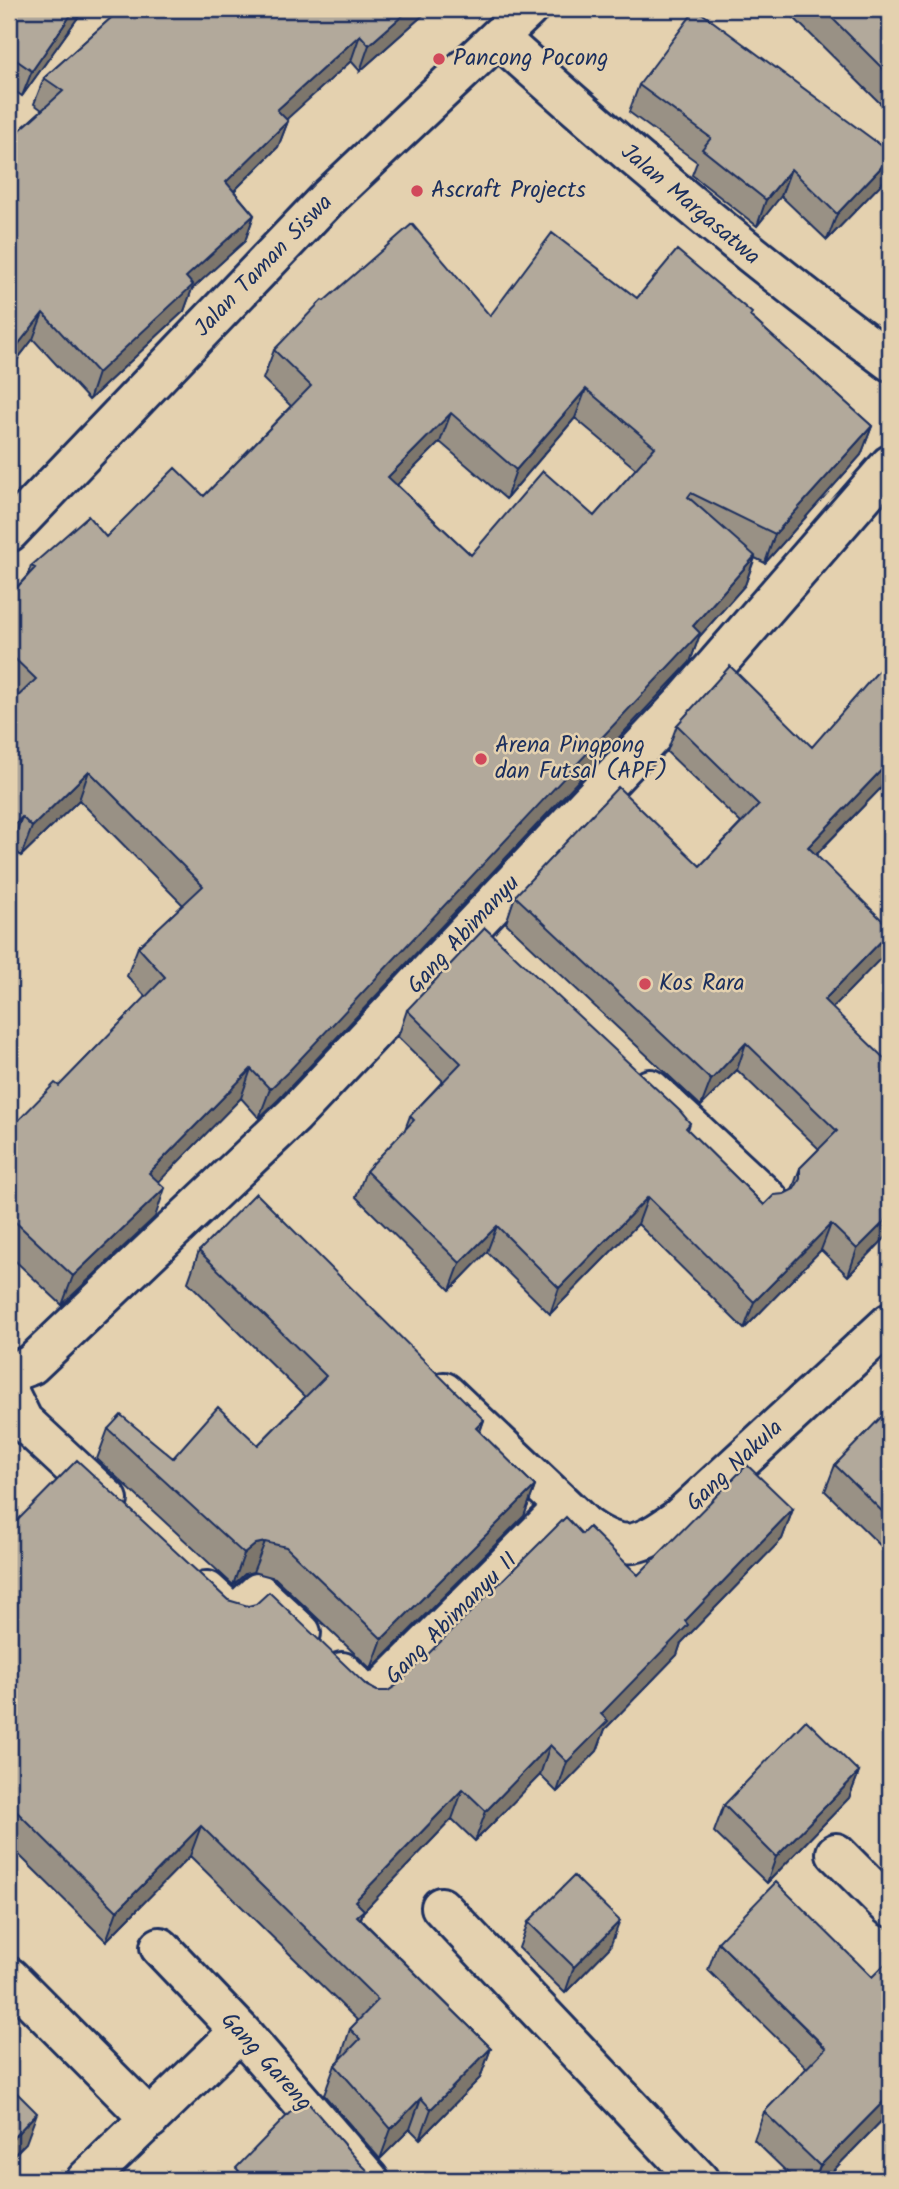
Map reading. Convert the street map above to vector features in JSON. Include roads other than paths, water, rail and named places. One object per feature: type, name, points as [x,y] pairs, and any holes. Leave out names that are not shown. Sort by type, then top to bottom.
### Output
[{"type":"street","name":"Jalan Taman Siswa","points":[[9,532],[327,199],[528,9]]},
{"type":"street","name":"Jalan Margasatwa","points":[[499,38],[638,162],[783,281],[890,361]]},
{"type":"street","name":"Gang Abimanyu","points":[[9,1373],[31,1366],[485,933],[890,465]]},
{"type":"street","points":[[627,1067],[769,1200]]},
{"type":"street","points":[[230,1177],[259,1206]]},
{"type":"street","name":"Gang Nakula","points":[[423,1371],[564,1507],[604,1539],[630,1546],[652,1538],[678,1519],[890,1323]]},
{"type":"street","points":[[9,1393],[23,1421],[132,1522]]},
{"type":"street","name":"Gang Abimanyu II","points":[[182,1568],[232,1614],[236,1614],[254,1594],[261,1594],[371,1699],[564,1507]]},
{"type":"street","points":[[836,1853],[890,1907]]},
{"type":"street","points":[[440,1907],[699,2180]]},
{"type":"street","name":"Gang Gareng","points":[[160,1947],[240,2031],[369,2180]]},
{"type":"street","points":[[9,1977],[150,2119]]},
{"type":"street","points":[[86,2180],[240,2031]]},
{"type":"place","name":"Pancong Pocong","points":[[439,59]]},
{"type":"place","name":"Ascraft Projects","points":[[417,191]]},
{"type":"place","name":"Arena Pingpong dan Futsal (APF)","points":[[481,759]]},
{"type":"place","name":"Kos Rara","points":[[645,984]]}]
